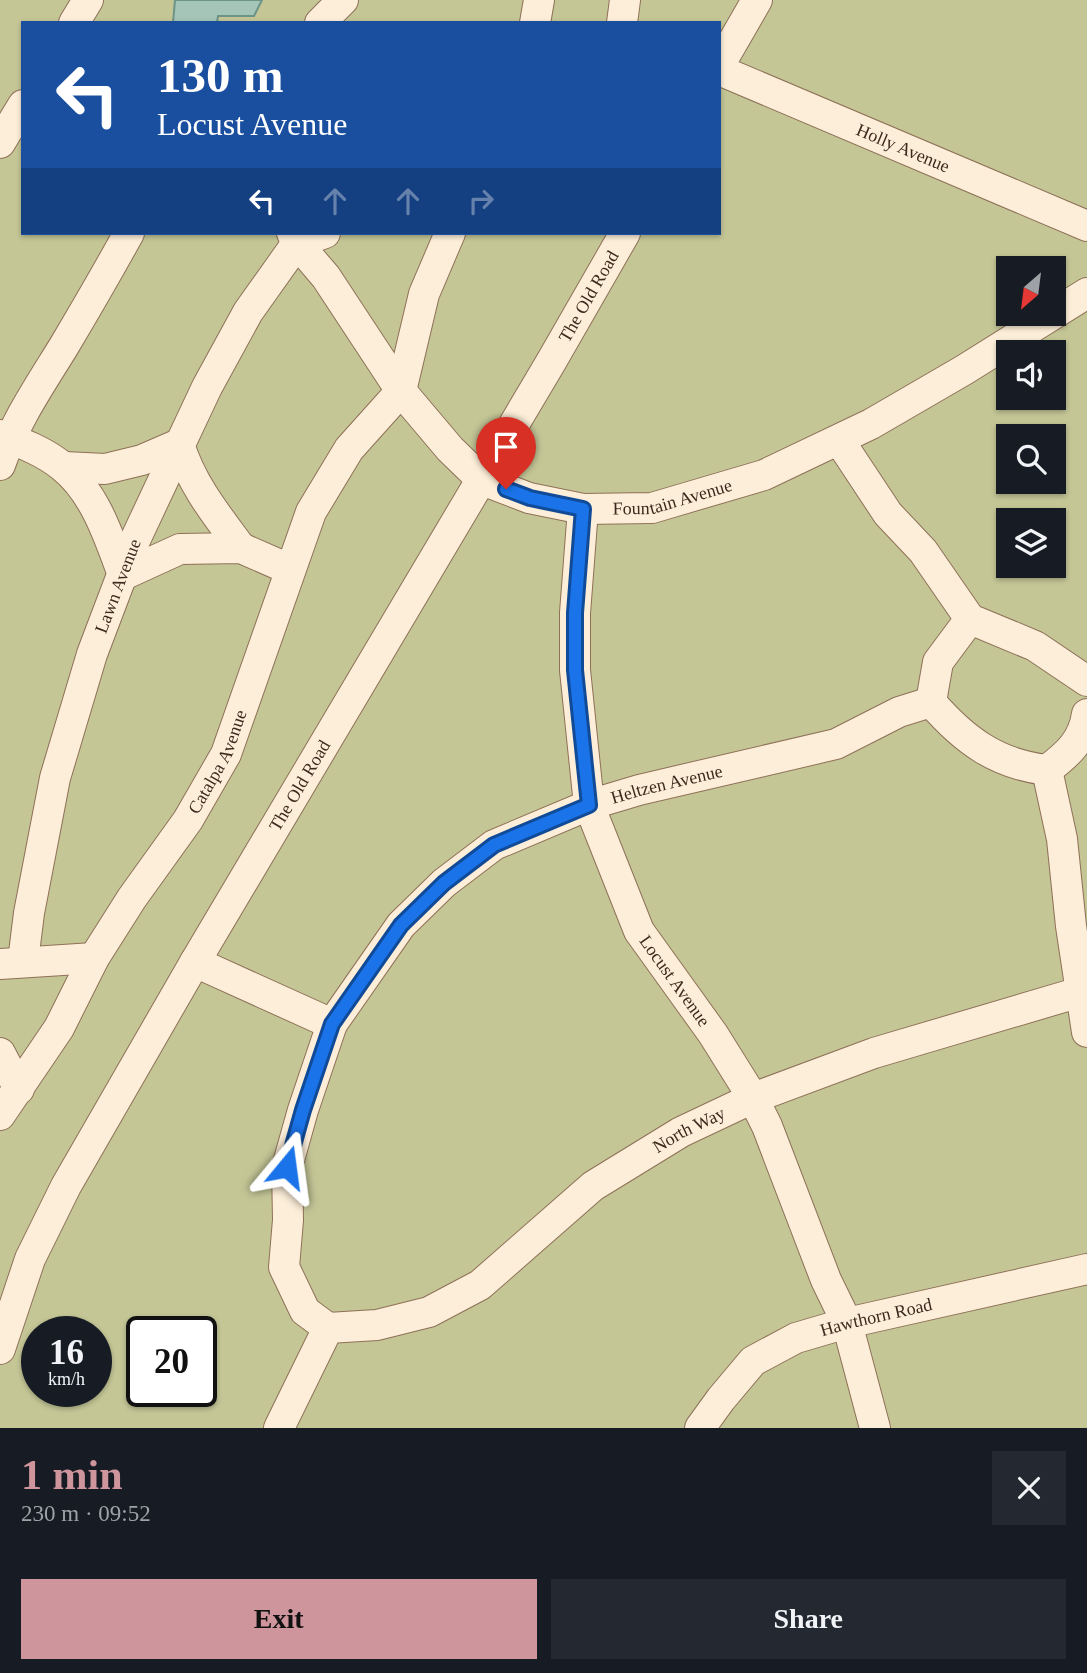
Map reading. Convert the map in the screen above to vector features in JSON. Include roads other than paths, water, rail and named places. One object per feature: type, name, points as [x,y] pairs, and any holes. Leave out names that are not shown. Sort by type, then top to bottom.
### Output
[{"type":"lane","points":[[75,21],[88,0]]},
{"type":"lane","points":[[322,21],[344,0]]},
{"type":"lane","points":[[535,21],[539,0]]},
{"type":"lane","points":[[622,21],[625,0]]},
{"type":"lane","points":[[721,64],[757,0]]},
{"type":"lane","name":"Holly Avenue","points":[[721,69],[1087,226]]},
{"type":"lane","points":[[127,235],[3,446],[41,452],[64,467],[89,496],[123,575],[180,549],[241,548],[289,569]]},
{"type":"lane","points":[[401,390],[424,294],[449,235]]},
{"type":"lane","name":"The Old Road","points":[[0,1349],[30,1259],[44,1227],[195,962],[482,480],[624,235]]},
{"type":"lane","name":"Fountain Avenue","points":[[290,236],[326,276],[401,390],[450,449],[482,480],[530,498],[583,509],[652,508],[764,475],[839,440],[964,370],[1087,293]]},
{"type":"lane","name":"Lawn Avenue","points":[[11,963],[29,913],[55,778],[92,654],[145,517],[206,387],[290,236]]},
{"type":"lane","name":"Catalpa Avenue","points":[[0,1115],[59,1027],[94,958],[132,898],[188,820],[226,754],[311,512],[349,449],[401,390]]},
{"type":"lane","points":[[839,440],[888,513],[923,551],[970,619],[1035,646],[1087,681]]},
{"type":"lane","points":[[64,467],[105,469],[142,460],[179,444],[187,470],[241,548]]},
{"type":"lane","name":"Locust Avenue","points":[[583,509],[575,613],[575,670],[589,805],[639,931],[713,1034],[753,1098],[788,1177],[826,1280],[847,1323],[875,1428]]},
{"type":"lane","points":[[970,619],[938,662],[931,702],[956,730],[987,752],[1024,768],[1047,771],[1071,752],[1085,725],[1087,714]]},
{"type":"lane","name":"Heltzen Avenue","points":[[328,1328],[305,1311],[284,1267],[288,1220],[287,1167],[332,1024],[401,925],[444,883],[494,845],[589,805],[639,790],[836,744],[899,712],[931,702]]},
{"type":"lane","points":[[1047,771],[1062,839],[1087,1031]]},
{"type":"lane","points":[[11,963],[94,958]]},
{"type":"lane","points":[[195,962],[332,1024]]},
{"type":"lane","name":"North Way","points":[[328,1328],[377,1325],[429,1312],[470,1291],[593,1186],[681,1132],[753,1098],[874,1053],[1084,992]]},
{"type":"lane","points":[[0,1053],[19,1089]]},
{"type":"lane","name":"Hawthorn Road","points":[[700,1428],[752,1361],[796,1338],[847,1323],[1087,1269]]},
{"type":"lane","points":[[279,1428],[328,1328]]}]
